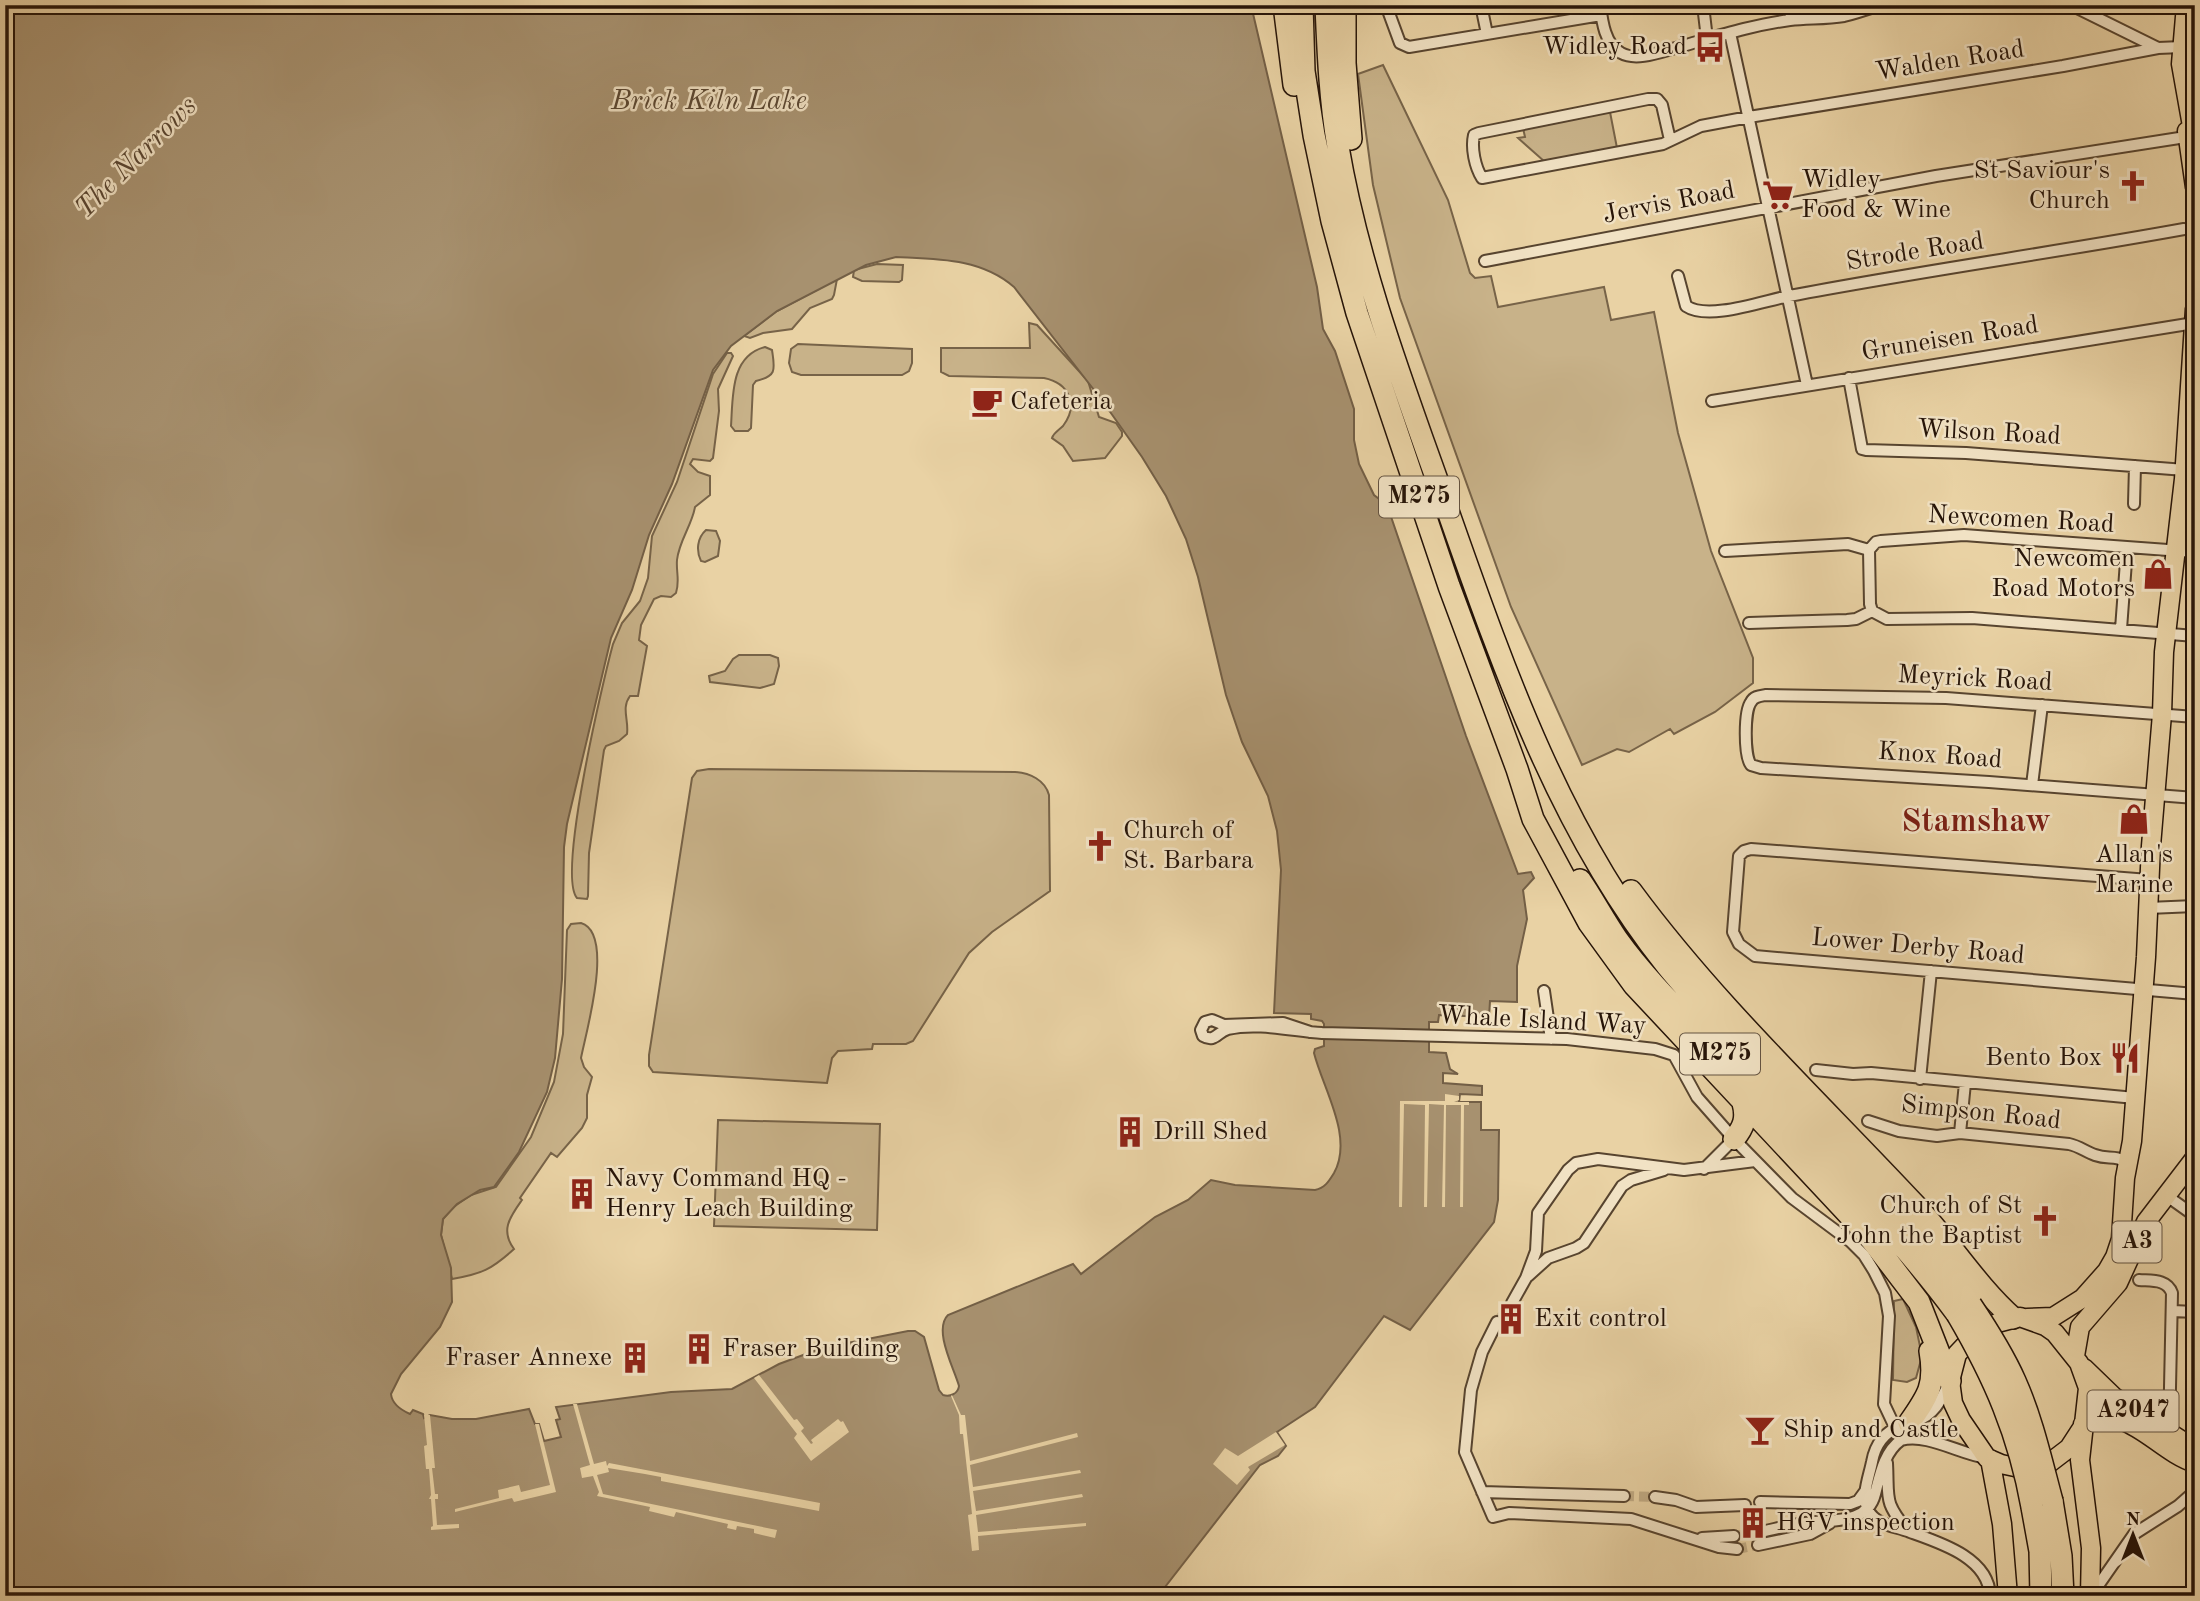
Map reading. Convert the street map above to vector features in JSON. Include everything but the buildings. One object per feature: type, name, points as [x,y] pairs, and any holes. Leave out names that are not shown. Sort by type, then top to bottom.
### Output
[{"type":"highway","name":"M275","points":[[1284,5],[1290,66],[1301,122],[1332,221],[1356,313],[1449,586],[1533,819],[1589,923],[1634,985],[1867,1234],[1908,1286],[1924,1313],[1950,1382]]},
{"type":"highway","name":"M275","points":[[1301,5],[1304,71],[1332,221]]},
{"type":"highway","name":"M275","points":[[1325,5],[1329,87],[1338,147],[1366,266],[1473,583],[1541,755],[1578,831],[1628,911],[1667,966],[1937,1259],[1964,1309],[2042,1504],[2061,1556],[2063,1596]]},
{"type":"highway","name":"M275","points":[[1345,5],[1348,112],[1366,266]]},
{"type":"highway","name":"M275","points":[[1541,755],[1616,872],[1693,971],[1917,1207],[1990,1296],[2020,1318]]},
{"type":"highway","name":"M275","points":[[1517,769],[1572,867],[1618,940],[1771,1109],[1839,1176],[1915,1260],[1964,1309]]},
{"type":"highway","name":"M275","points":[[1734,1139],[1745,1119],[1743,1103]]},
{"type":"highway","name":"M275","points":[[1902,1431],[1929,1392],[1933,1375],[1927,1338],[1908,1286]]},
{"type":"highway","name":"M275","points":[[2041,1596],[2042,1504]]},
{"type":"main road","points":[[2186,5],[2181,64],[2192,139],[2195,187]]},
{"type":"main road","name":"A3","points":[[2020,1318],[2053,1317],[2083,1298],[2107,1271],[2121,1239],[2144,990],[2164,652],[2186,552],[2185,470],[2195,309]]},
{"type":"main road","name":"A3","points":[[2077,1359],[2080,1327],[2118,1283],[2146,1222],[2195,1158]]},
{"type":"main road","points":[[1994,1595],[2002,1524],[1988,1458],[1955,1409],[1950,1382],[1957,1353],[1962,1346],[1997,1323],[2020,1318],[2055,1333],[2077,1359],[2088,1388],[2088,1408],[2083,1426],[2082,1481],[2091,1548],[2091,1596]]},
{"type":"main road","name":"A2047","points":[[2077,1359],[2106,1391],[2169,1435],[2195,1449]]},
{"type":"main road","name":"A2047","points":[[2083,1426],[2102,1417],[2118,1417],[2173,1453],[2195,1463]]},
{"type":"main road","points":[[1988,1458],[2006,1466],[2024,1469],[2048,1464],[2069,1448],[2083,1426]]},
{"type":"street","points":[[1386,5],[1400,43],[1405,46]]},
{"type":"street","points":[[1481,5],[1487,34]]},
{"type":"street","points":[[1703,5],[1707,39]]},
{"type":"street","points":[[1790,5],[1791,20]]},
{"type":"street","points":[[1394,54],[1405,46],[1487,34],[1600,10],[1605,31],[1619,53],[1629,56],[1644,55],[1791,20],[1844,16],[1880,5]]},
{"type":"street","points":[[2071,5],[2158,48]]},
{"type":"street","points":[[1730,33],[1807,385]]},
{"type":"street","name":"Walden Road","points":[[1670,140],[1662,105],[1657,99],[1648,99],[1479,133],[1474,135],[1472,142],[1478,172],[1482,178],[1663,144],[1701,126],[1749,117],[2158,48],[2182,47]]},
{"type":"street","name":"Jervis Road","points":[[1485,261],[1936,176],[2192,139]]},
{"type":"street","name":"Strode Road","points":[[1695,310],[1709,313],[1788,296],[2183,229]]},
{"type":"street","points":[[1678,276],[1684,303],[1689,309],[1695,310]]},
{"type":"street","points":[[1679,313],[1695,310]]},
{"type":"street","name":"Gruneisen Road","points":[[1712,401],[2194,323]]},
{"type":"street","name":"Wilson Road","points":[[1849,378],[1862,449],[1966,453],[2185,470]]},
{"type":"street","points":[[2134,504],[2135,466]]},
{"type":"street","name":"Newcomen Road","points":[[1725,551],[1848,544],[1869,550],[1876,542],[1881,541],[1964,535],[2186,552]]},
{"type":"street","points":[[2121,629],[2127,548]]},
{"type":"street","points":[[1869,550],[1870,604],[1872,611],[1887,619],[1956,617],[2195,636]]},
{"type":"street","points":[[1749,623],[1847,620],[1856,619],[1872,611]]},
{"type":"street","name":"Meyrick Road","points":[[1753,699],[1766,695],[1920,697],[2195,717]]},
{"type":"street","name":"Knox Road","points":[[1753,699],[1748,709],[1746,752],[1749,762],[1757,768],[2195,798]]},
{"type":"street","points":[[2032,785],[2042,705]]},
{"type":"street","name":"Lower Derby Road","points":[[2149,880],[1759,849],[1744,851],[1739,858],[1733,932],[1739,944],[1755,956],[2195,994]]},
{"type":"street","points":[[2148,908],[2195,906]]},
{"type":"street","points":[[1920,1079],[1931,971]]},
{"type":"street","points":[[1544,991],[1551,1039]]},
{"type":"street","points":[[1208,1020],[1224,1026],[1283,1023],[1310,1032],[1276,1028],[1237,1029],[1227,1030],[1209,1039],[1202,1035],[1201,1030],[1208,1020]]},
{"type":"street","points":[[1217,1023],[1220,1029],[1218,1035]]},
{"type":"street","name":"Whale Island Way","points":[[1310,1032],[1551,1039],[1655,1049],[1674,1055],[1697,1097],[1734,1139],[1792,1198],[1851,1242],[1864,1255],[1874,1271],[1885,1293],[1889,1316],[1884,1404],[1902,1431]]},
{"type":"street","points":[[1816,1070],[2135,1098]]},
{"type":"street","points":[[1960,1133],[1965,1083]]},
{"type":"street","name":"Simpson Road","points":[[1868,1121],[1907,1132],[1937,1136],[1960,1133],[2076,1146],[2093,1155],[2118,1157],[2128,1163]]},
{"type":"street","points":[[1703,1169],[1734,1139]]},
{"type":"street","points":[[1512,1303],[1526,1278],[1537,1245],[1536,1216],[1571,1166],[1581,1161],[1598,1159],[1667,1169],[1703,1169],[1755,1161]]},
{"type":"street","points":[[1526,1278],[1548,1258],[1584,1243],[1622,1186],[1631,1180],[1667,1169]]},
{"type":"street","points":[[2167,1196],[2195,1216]]},
{"type":"street","points":[[2139,1280],[2168,1285],[2172,1293],[2169,1435]]},
{"type":"street","points":[[2172,1311],[2195,1312]]},
{"type":"street","points":[[1497,1322],[1482,1352],[1471,1390],[1465,1452],[1493,1517],[1509,1513],[1626,1519],[1645,1522],[1688,1538],[1737,1549]]},
{"type":"street","points":[[1950,1382],[1933,1411],[1902,1431],[1884,1436],[1877,1446],[1866,1490],[1867,1509],[1885,1525],[1908,1531],[1973,1562],[1987,1580],[1994,1595]]},
{"type":"street","points":[[1902,1431],[1969,1455],[1988,1458]]},
{"type":"street","points":[[1756,1533],[1851,1518],[1867,1509],[1874,1499],[1886,1460],[1902,1431]]},
{"type":"street","points":[[1886,1460],[1887,1493],[1891,1509],[1908,1531]]},
{"type":"street","points":[[1760,1502],[1850,1504],[1858,1501],[1866,1490]]},
{"type":"street","points":[[2091,1596],[2134,1534],[2185,1501],[2195,1491]]},
{"type":"street","points":[[1482,1492],[1624,1496]]},
{"type":"street","points":[[1655,1497],[1696,1507],[1745,1505]]},
{"type":"street","points":[[1758,1545],[1810,1534],[1832,1522]]},
{"type":"street","points":[[1688,1538],[1734,1536]]},
{"type":"shaded area","points":[[1383,65],[1448,200],[1470,273],[1475,278],[1491,276],[1498,307],[1604,287],[1611,320],[1654,312],[1678,433],[1711,551],[1753,658],[1753,683],[1715,712],[1674,734],[1670,729],[1629,752],[1617,749],[1582,765],[1511,607],[1400,298],[1373,185],[1358,74]]},
{"type":"shaded area","points":[[1610,112],[1617,148],[1545,162],[1518,138],[1525,137],[1523,128]]},
{"type":"shaded area","points":[[877,264],[903,265],[902,280],[862,281],[853,277],[854,270]]},
{"type":"shaded area","points":[[837,279],[832,299],[810,308],[792,329],[763,333],[750,338],[744,336],[777,311]]},
{"type":"shaded area","points":[[1029,323],[1037,325],[1088,381],[1099,417],[1116,423],[1122,432],[1122,436],[1105,458],[1073,461],[1063,446],[1052,438],[1068,418],[1071,403],[1065,390],[1053,381],[1044,378],[949,376],[941,372],[941,348],[1030,348]]},
{"type":"shaded area","points":[[798,344],[912,349],[912,363],[909,371],[902,375],[801,375],[792,372],[789,363],[791,349]]},
{"type":"shaded area","points":[[765,347],[772,350],[773,371],[753,385],[751,428],[748,431],[735,431],[731,426],[732,403],[739,368],[745,359]]},
{"type":"shaded area","points":[[727,353],[733,356],[718,389],[719,411],[713,458],[710,461],[693,459],[690,464],[698,472],[710,476],[710,495],[695,507],[680,546],[676,593],[671,597],[661,596],[654,599],[641,625],[639,640],[647,646],[638,696],[630,696],[627,701],[627,734],[619,741],[606,746],[604,750],[589,853],[588,896],[587,899],[577,898],[572,882],[577,817],[600,696],[613,644],[622,623],[640,601],[648,578],[652,536],[677,482],[713,374]]},
{"type":"shaded area","points":[[706,530],[716,531],[720,541],[718,556],[705,562],[701,561],[698,549],[699,541]]},
{"type":"shaded area","points":[[739,655],[770,655],[778,658],[779,666],[774,684],[760,688],[710,682],[709,676],[725,671]]},
{"type":"shaded area","points":[[709,769],[1026,774],[1040,781],[1049,795],[1050,891],[992,932],[969,953],[913,1041],[906,1044],[873,1044],[872,1049],[838,1051],[832,1058],[827,1083],[653,1072],[649,1066],[649,1055],[692,778],[697,771]]},
{"type":"shaded area","points":[[581,923],[591,931],[596,945],[597,963],[596,984],[581,1058],[592,1077],[587,1095],[587,1118],[582,1128],[557,1157],[551,1153],[520,1198],[522,1200],[507,1230],[514,1249],[486,1270],[452,1279],[441,1235],[443,1219],[452,1208],[471,1195],[496,1187],[531,1137],[554,1082],[563,1034],[567,930],[571,924]]},
{"type":"shaded area","points":[[718,1120],[880,1124],[877,1230],[714,1226]]},
{"type":"shaded area","points":[[1903,1299],[1916,1327],[1922,1356],[1916,1378],[1907,1382],[1893,1380],[1894,1301]]},
{"type":"water","points":[[5,5],[1251,5],[1317,287],[1323,329],[1335,351],[1354,409],[1354,440],[1359,464],[1374,495],[1387,505],[1466,736],[1518,874],[1531,872],[1534,878],[1523,890],[1527,919],[1517,966],[1517,1002],[1490,1001],[1489,1017],[1439,1015],[1438,1022],[1429,1022],[1429,1052],[1446,1053],[1450,1069],[1458,1074],[1443,1073],[1443,1083],[1482,1086],[1482,1095],[1460,1094],[1459,1102],[1481,1102],[1481,1130],[1499,1130],[1498,1200],[1494,1222],[1410,1330],[1384,1316],[1315,1407],[1277,1432],[1286,1446],[1278,1456],[1260,1465],[1158,1596],[5,1596]],"holes":[[[896,257],[973,265],[1001,277],[1014,287],[1101,399],[1166,496],[1186,539],[1198,577],[1226,695],[1242,742],[1268,796],[1277,831],[1281,870],[1274,1013],[1311,1014],[1311,1019],[1324,1024],[1324,1046],[1315,1049],[1314,1053],[1339,1129],[1341,1144],[1334,1173],[1324,1186],[1315,1190],[1235,1185],[1211,1180],[1188,1200],[1155,1217],[1081,1274],[1073,1264],[948,1315],[944,1322],[944,1339],[959,1386],[951,1395],[943,1395],[939,1390],[924,1337],[915,1331],[908,1331],[822,1348],[779,1364],[732,1389],[671,1392],[556,1407],[560,1419],[556,1420],[561,1437],[544,1441],[539,1424],[535,1424],[529,1409],[476,1419],[430,1415],[424,1418],[423,1414],[413,1410],[410,1414],[393,1401],[391,1394],[401,1374],[440,1327],[452,1302],[451,1268],[441,1235],[443,1219],[457,1204],[480,1190],[494,1187],[519,1152],[547,1092],[555,1058],[562,979],[564,847],[567,824],[611,638],[632,590],[649,535],[672,484],[713,370],[731,346],[777,311],[866,265]]]},
{"type":"pier","points":[[1445,1094],[1459,1096],[1459,1100],[1454,1102],[1469,1102],[1469,1105],[1464,1105],[1463,1207],[1460,1207],[1461,1105],[1446,1105],[1445,1207],[1442,1207],[1444,1105],[1429,1104],[1427,1207],[1424,1207],[1425,1105],[1404,1104],[1402,1207],[1399,1207],[1400,1101],[1445,1101]]},
{"type":"pier","points":[[759,1375],[794,1420],[797,1419],[804,1428],[801,1431],[811,1444],[811,1440],[838,1419],[843,1421],[849,1432],[811,1461],[794,1438],[797,1434],[754,1378]]},
{"type":"pier","points":[[952,1395],[961,1415],[965,1415],[970,1461],[1077,1433],[1078,1437],[970,1465],[973,1487],[1080,1470],[1081,1473],[973,1491],[976,1511],[1082,1494],[1083,1497],[976,1515],[978,1532],[1086,1523],[1086,1526],[978,1536],[979,1550],[972,1551],[968,1515],[972,1514],[963,1434],[960,1434],[959,1415]]},
{"type":"pier","points":[[573,1404],[577,1404],[594,1464],[606,1461],[607,1466],[609,1463],[820,1503],[819,1511],[661,1481],[661,1477],[608,1468],[609,1472],[597,1475],[603,1494],[777,1530],[775,1538],[754,1533],[754,1529],[737,1526],[736,1530],[727,1528],[728,1524],[676,1512],[674,1517],[649,1511],[650,1507],[597,1496],[599,1492],[593,1476],[582,1478],[580,1468],[590,1465]]},
{"type":"pier","points":[[424,1415],[430,1415],[435,1468],[432,1468],[435,1494],[438,1494],[438,1499],[435,1499],[437,1525],[459,1524],[459,1528],[431,1530],[433,1526],[429,1499],[429,1469],[426,1469],[424,1446],[427,1445]]},
{"type":"pier","points":[[535,1424],[539,1424],[556,1492],[514,1502],[512,1498],[455,1512],[455,1509],[499,1498],[498,1490],[519,1485],[521,1492],[550,1485]]},
{"type":"pier","points":[[1276,1432],[1285,1445],[1248,1467],[1250,1470],[1237,1485],[1213,1464],[1225,1448],[1238,1456]]},
{"type":"tunnel","points":[[1497,1322],[1512,1303]]},
{"type":"tunnel","points":[[1624,1496],[1655,1497]]},
{"type":"tunnel","points":[[1734,1536],[1756,1533]]},
{"type":"tunnel","points":[[1737,1549],[1758,1545]]},
{"type":"place","name":"Widley Road","points":[[1710,47]]},
{"type":"place","name":"St Saviour's Church","points":[[2133,186]]},
{"type":"place","name":"Widley Food & Wine","points":[[1778,195]]},
{"type":"place","name":"Cafeteria","points":[[987,402]]},
{"type":"place","name":"Newcomen Road Motors","points":[[2158,574]]},
{"type":"place","name":"Allan's Marine","points":[[2134,819]]},
{"type":"place","name":"Church of St. Barbara","points":[[1100,846]]},
{"type":"place","name":"Bento Box","points":[[2125,1058]]},
{"type":"place","name":"Drill Shed","points":[[1130,1132]]},
{"type":"place","name":"Navy Command HQ - Henry Leach Building","points":[[582,1194]]},
{"type":"place","name":"Church of St John the Baptist","points":[[2045,1221]]},
{"type":"place","name":"Exit control","points":[[1511,1319]]},
{"type":"place","name":"Fraser Building","points":[[699,1349]]},
{"type":"place","name":"Fraser Annexe","points":[[635,1358]]},
{"type":"place","name":"Ship and Castle","points":[[1760,1430]]},
{"type":"place","name":"HGV inspection","points":[[1753,1523]]},
{"type":"district","name":"Stamshaw","points":[[1976,822]]},
{"type":"water label","name":"Brick Kiln Lake","points":[[709,102]]},
{"type":"water label","name":"The Narrows","points":[[137,158]]}]
